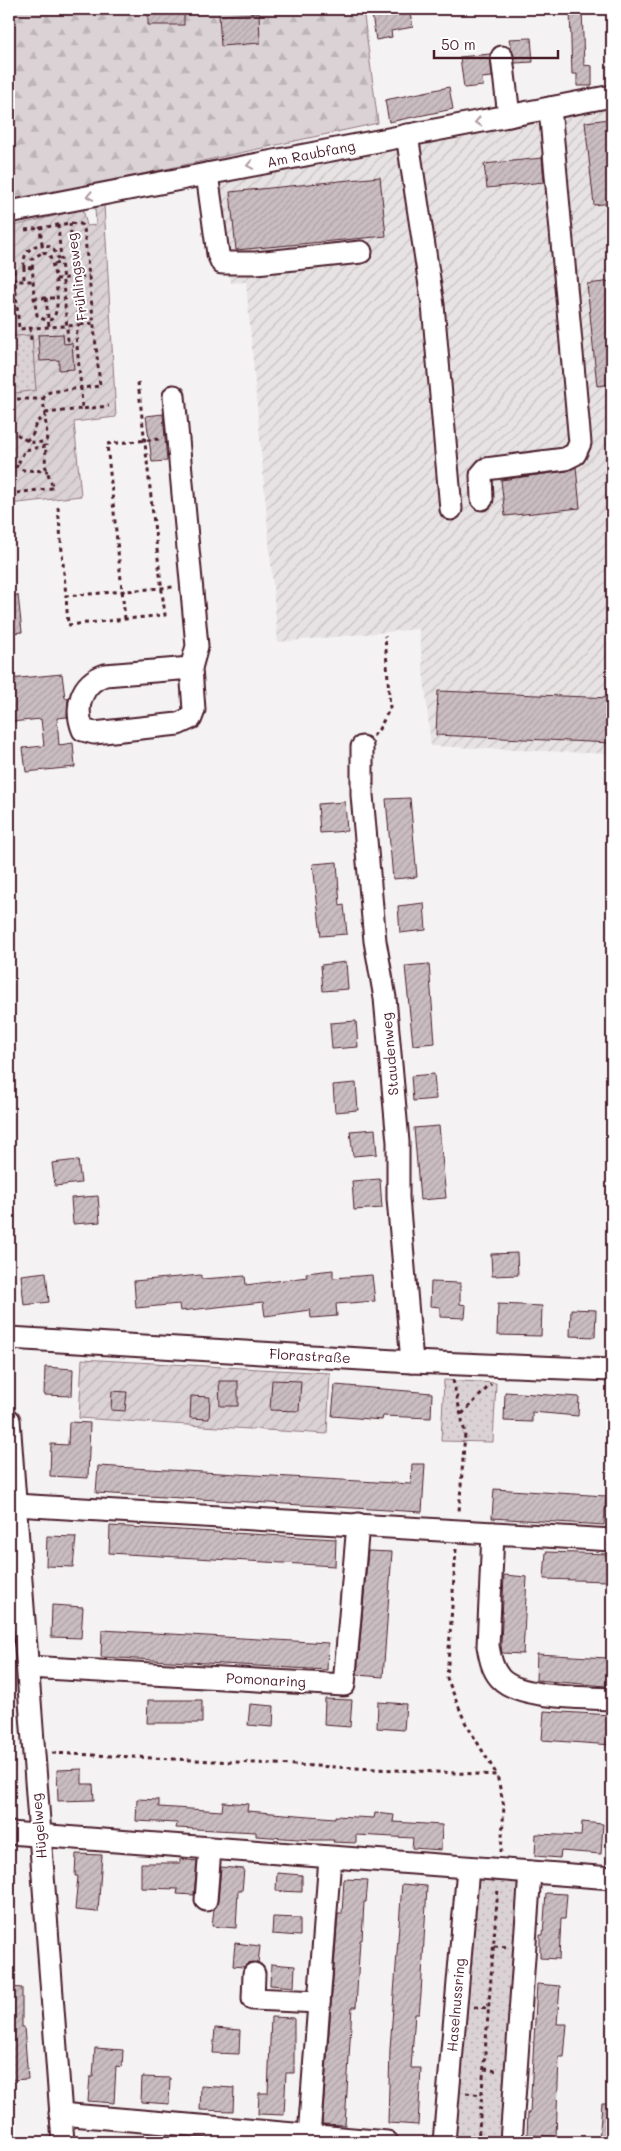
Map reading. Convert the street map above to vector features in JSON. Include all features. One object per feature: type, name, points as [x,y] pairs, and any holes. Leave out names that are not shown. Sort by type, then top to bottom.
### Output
[{"type":"street","points":[[502,57],[509,116]]},
{"type":"street","name":"Am Raubfang","points":[[9,212],[612,96]]},
{"type":"street","points":[[482,499],[481,475],[486,469],[565,459],[575,454],[580,443],[550,108]]},
{"type":"street","points":[[407,136],[433,305],[451,509]]},
{"type":"street","points":[[207,174],[218,254],[222,263],[256,263],[361,252]]},
{"type":"street","points":[[174,396],[197,646],[191,668],[194,710],[191,718],[178,724],[94,732],[83,730],[79,722],[81,695],[86,686],[98,677],[191,668]]},
{"type":"street","name":"Staudenweg","points":[[362,747],[362,794],[376,946],[385,992],[398,1142],[398,1193],[412,1362]]},
{"type":"street","name":"Florastraße","points":[[9,1338],[412,1362],[612,1370]]},
{"type":"street","name":"Hügelweg","points":[[9,1420],[13,1508],[28,1667],[62,2142]]},
{"type":"street","points":[[13,1508],[358,1524],[612,1540]]},
{"type":"street","name":"Pomonaring","points":[[28,1667],[344,1685],[358,1524]]},
{"type":"street","points":[[493,1533],[488,1646],[491,1664],[499,1677],[510,1687],[526,1692],[612,1699]]},
{"type":"street","points":[[9,1833],[612,1878]]},
{"type":"street","points":[[206,1900],[210,1849]]},
{"type":"street","points":[[309,2136],[330,1858]]},
{"type":"street","name":"Haselnussring","points":[[444,2142],[468,1868]]},
{"type":"street","points":[[511,2142],[530,1872]]},
{"type":"street","points":[[254,1974],[252,1999],[319,2002]]},
{"type":"street","points":[[60,2114],[388,2142]]},
{"type":"path","name":"Frühlingsweg","points":[[9,235],[9,232],[70,223],[80,224],[84,228],[100,386],[81,388]]},
{"type":"path","points":[[70,223],[80,325],[76,335],[82,409]]},
{"type":"path","points":[[58,225],[68,340],[63,340]]},
{"type":"path","points":[[40,228],[43,252]]},
{"type":"path","points":[[9,235],[19,329],[94,323]]},
{"type":"path","points":[[24,281],[27,251],[32,246],[42,244],[54,250],[59,263],[54,264]]},
{"type":"path","points":[[43,252],[49,255],[54,264],[56,279],[57,311],[48,320],[42,319],[37,315],[34,298],[32,259],[43,252]]},
{"type":"path","points":[[24,267],[32,268]]},
{"type":"path","points":[[56,279],[90,276]]},
{"type":"path","points":[[9,282],[33,281]]},
{"type":"path","points":[[34,298],[57,298]]},
{"type":"path","points":[[46,298],[49,328]]},
{"type":"path","points":[[30,328],[31,340]]},
{"type":"path","points":[[58,507],[68,625],[165,615],[138,382]]},
{"type":"path","points":[[9,494],[53,488],[45,465],[47,441],[43,399],[50,392],[81,388]]},
{"type":"path","points":[[43,399],[13,399],[9,409],[11,417],[9,433],[17,434],[26,441],[34,443],[47,441]]},
{"type":"path","points":[[26,441],[33,434],[36,422],[45,415],[109,406]]},
{"type":"path","points":[[125,619],[107,444],[167,438]]},
{"type":"path","points":[[9,472],[17,466],[25,450],[46,446]]},
{"type":"path","points":[[17,466],[24,470],[48,471]]},
{"type":"path","points":[[66,596],[182,586]]},
{"type":"path","points":[[362,747],[379,729],[390,708],[385,636]]},
{"type":"path","points":[[448,1363],[462,1414],[465,1433],[447,1678],[465,1722],[497,1775],[504,1806],[478,2142]]},
{"type":"path","points":[[462,1414],[488,1388]]},
{"type":"path","points":[[33,1752],[497,1775]]},
{"type":"path","points":[[466,2093],[482,2094]]},
{"type":"shaded area","points":[[612,107],[612,754],[431,746],[419,629],[278,642],[246,282],[231,283],[220,183]]},
{"type":"green space","points":[[9,9],[363,9],[378,123],[9,203]]},
{"type":"green space","points":[[104,205],[116,417],[74,422],[81,496],[9,504],[9,394],[36,390],[32,335],[14,336],[9,290],[9,227],[83,209],[87,226],[96,225],[95,207]]},
{"type":"green space","points":[[9,290],[14,336],[32,335],[36,391],[9,394]]},
{"type":"green space","points":[[82,1359],[330,1373],[327,1434],[79,1418]]},
{"type":"green space","points":[[444,1380],[496,1383],[493,1442],[441,1441]]},
{"type":"green space","points":[[485,1876],[512,1879],[523,1891],[505,2134],[498,2141],[459,2138],[453,2130],[472,1888]]},
{"type":"building","points":[[148,9],[184,9],[184,25],[148,25]]},
{"type":"building","points":[[371,9],[409,9],[413,27],[391,31],[392,37],[376,40]]},
{"type":"building","points":[[570,9],[582,9],[584,65],[592,66],[592,86],[577,86],[577,74],[572,74]]},
{"type":"building","points":[[259,13],[260,43],[221,46],[219,15]]},
{"type":"building","points":[[531,38],[533,62],[515,63],[509,39]]},
{"type":"building","points":[[490,54],[492,77],[482,78],[483,86],[464,88],[460,57]]},
{"type":"building","points":[[449,87],[453,109],[389,122],[385,100]]},
{"type":"building","points":[[610,119],[612,203],[594,205],[585,122]]},
{"type":"building","points":[[542,158],[544,182],[487,188],[484,164]]},
{"type":"building","points":[[380,177],[386,236],[236,250],[230,192]]},
{"type":"building","points":[[612,281],[612,384],[597,386],[587,284]]},
{"type":"building","points":[[63,334],[64,344],[72,343],[74,369],[59,370],[59,360],[40,361],[38,335]]},
{"type":"building","points":[[163,414],[167,461],[152,462],[146,416]]},
{"type":"building","points":[[576,467],[580,508],[505,516],[501,480],[567,471]]},
{"type":"building","points":[[18,595],[22,632],[9,633],[9,596]]},
{"type":"building","points":[[62,674],[65,698],[68,698],[67,717],[57,718],[59,745],[73,743],[75,767],[26,772],[23,748],[44,746],[41,719],[11,722],[9,679]]},
{"type":"building","points":[[438,691],[612,698],[612,743],[436,735]]},
{"type":"building","points":[[410,798],[417,877],[393,879],[386,799]]},
{"type":"building","points":[[345,802],[347,831],[320,833],[318,804]]},
{"type":"building","points":[[337,862],[340,906],[344,905],[347,934],[321,936],[313,864]]},
{"type":"building","points":[[424,903],[426,930],[400,933],[398,906]]},
{"type":"building","points":[[346,962],[348,989],[323,991],[321,965]]},
{"type":"building","points":[[429,964],[435,1043],[413,1045],[405,966]]},
{"type":"building","points":[[356,1021],[358,1047],[332,1049],[330,1023]]},
{"type":"building","points":[[434,1074],[436,1099],[413,1101],[411,1076]]},
{"type":"building","points":[[356,1083],[358,1110],[335,1112],[333,1085]]},
{"type":"building","points":[[439,1126],[446,1198],[420,1200],[414,1128]]},
{"type":"building","points":[[375,1129],[377,1154],[353,1156],[350,1131]]},
{"type":"building","points":[[78,1160],[81,1183],[55,1186],[52,1163]]},
{"type":"building","points":[[380,1179],[382,1208],[354,1210],[352,1181]]},
{"type":"building","points":[[98,1196],[100,1222],[73,1224],[71,1198]]},
{"type":"building","points":[[517,1253],[518,1275],[492,1276],[491,1254]]},
{"type":"building","points":[[333,1270],[333,1278],[372,1275],[375,1301],[336,1304],[337,1316],[311,1318],[310,1310],[265,1316],[263,1302],[180,1311],[179,1304],[136,1308],[134,1281],[201,1275],[201,1279],[245,1276],[246,1285],[307,1277],[306,1273]]},
{"type":"building","points":[[46,1272],[49,1302],[24,1305],[21,1275]]},
{"type":"building","points":[[431,1282],[460,1283],[460,1304],[466,1305],[465,1318],[440,1317],[440,1307],[430,1306]]},
{"type":"building","points":[[498,1304],[542,1306],[541,1336],[497,1335]]},
{"type":"building","points":[[571,1309],[596,1310],[595,1337],[570,1336]]},
{"type":"building","points":[[45,1367],[73,1369],[72,1396],[44,1395]]},
{"type":"building","points":[[272,1380],[301,1381],[299,1411],[270,1410]]},
{"type":"building","points":[[219,1381],[238,1381],[238,1406],[220,1406]]},
{"type":"building","points":[[335,1385],[432,1393],[431,1418],[383,1416],[382,1420],[332,1416]]},
{"type":"building","points":[[112,1391],[127,1392],[125,1411],[111,1410]]},
{"type":"building","points":[[505,1392],[579,1397],[578,1416],[532,1412],[532,1422],[504,1421]]},
{"type":"building","points":[[191,1396],[210,1397],[209,1419],[190,1418]]},
{"type":"building","points":[[69,1422],[90,1423],[88,1478],[50,1476],[51,1444],[68,1445]]},
{"type":"building","points":[[412,1464],[425,1464],[422,1512],[96,1493],[98,1466],[411,1484]]},
{"type":"building","points":[[494,1489],[606,1496],[604,1525],[492,1518]]},
{"type":"building","points":[[110,1526],[336,1539],[335,1566],[109,1553]]},
{"type":"building","points":[[47,1536],[76,1537],[73,1567],[46,1566]]},
{"type":"building","points":[[368,1551],[392,1552],[383,1677],[357,1675]]},
{"type":"building","points":[[546,1552],[609,1554],[607,1581],[544,1579]]},
{"type":"building","points":[[504,1575],[527,1577],[523,1654],[502,1653]]},
{"type":"building","points":[[52,1605],[83,1607],[81,1638],[51,1637]]},
{"type":"building","points":[[102,1630],[328,1643],[327,1670],[101,1657]]},
{"type":"building","points":[[537,1654],[608,1658],[606,1686],[536,1680]]},
{"type":"building","points":[[325,1699],[352,1700],[350,1727],[324,1725]]},
{"type":"building","points":[[148,1700],[202,1700],[202,1723],[147,1723]]},
{"type":"building","points":[[378,1702],[406,1704],[404,1730],[377,1728]]},
{"type":"building","points":[[250,1704],[274,1706],[273,1727],[248,1725]]},
{"type":"building","points":[[544,1711],[612,1715],[612,1745],[542,1740]]},
{"type":"building","points":[[82,1769],[82,1784],[93,1784],[94,1800],[58,1801],[57,1770]]},
{"type":"building","points":[[137,1799],[159,1800],[159,1807],[222,1811],[223,1802],[248,1804],[247,1811],[335,1818],[335,1816],[374,1818],[375,1813],[394,1815],[393,1822],[442,1825],[441,1850],[412,1848],[413,1838],[356,1835],[356,1843],[256,1836],[256,1832],[176,1828],[177,1823],[136,1821]]},
{"type":"building","points":[[582,1822],[603,1824],[601,1854],[561,1851],[560,1858],[535,1856],[536,1834],[581,1836]]},
{"type":"building","points":[[76,1854],[102,1855],[98,1912],[75,1910],[78,1876],[75,1876]]},
{"type":"building","points":[[180,1859],[197,1861],[194,1895],[177,1894],[178,1889],[141,1888],[141,1863],[180,1863]]},
{"type":"building","points":[[221,1867],[244,1869],[242,1891],[238,1891],[236,1928],[212,1926],[214,1909],[218,1901]]},
{"type":"building","points":[[277,1873],[302,1875],[302,1892],[276,1891]]},
{"type":"building","points":[[344,1879],[368,1880],[366,1902],[364,1902],[362,1940],[360,1940],[356,2007],[352,2007],[345,2125],[322,2124],[338,1914],[342,1914]]},
{"type":"building","points":[[402,1884],[427,1886],[421,1994],[419,2014],[415,2014],[411,2068],[421,2068],[418,2125],[388,2123],[390,2049]]},
{"type":"building","points":[[546,1893],[567,1894],[565,1919],[561,1919],[559,1959],[540,1958],[540,1935],[543,1935]]},
{"type":"building","points":[[273,1917],[300,1918],[300,1936],[272,1934]]},
{"type":"building","points":[[235,1943],[260,1946],[258,1963],[249,1963],[243,1967],[233,1966]]},
{"type":"building","points":[[271,1964],[295,1966],[294,1987],[270,1985]]},
{"type":"building","points":[[537,1984],[560,1986],[557,2024],[567,2024],[564,2057],[559,2057],[556,2137],[527,2135],[528,2113],[530,2113]]},
{"type":"building","points":[[9,1987],[22,1988],[22,2027],[24,2027],[28,2079],[9,2080]]},
{"type":"building","points":[[271,2017],[294,2018],[294,2073],[286,2073],[284,2115],[258,2114],[259,2093],[268,2093]]},
{"type":"building","points":[[215,2028],[240,2030],[239,2054],[213,2053]]},
{"type":"building","points":[[95,2048],[123,2050],[122,2067],[116,2066],[114,2103],[88,2101],[90,2077],[93,2077]]},
{"type":"building","points":[[142,2077],[170,2078],[169,2104],[141,2102]]},
{"type":"building","points":[[201,2086],[234,2088],[233,2111],[200,2110]]},
{"type":"building","points":[[602,2103],[612,2103],[612,2142],[599,2142]]}]
